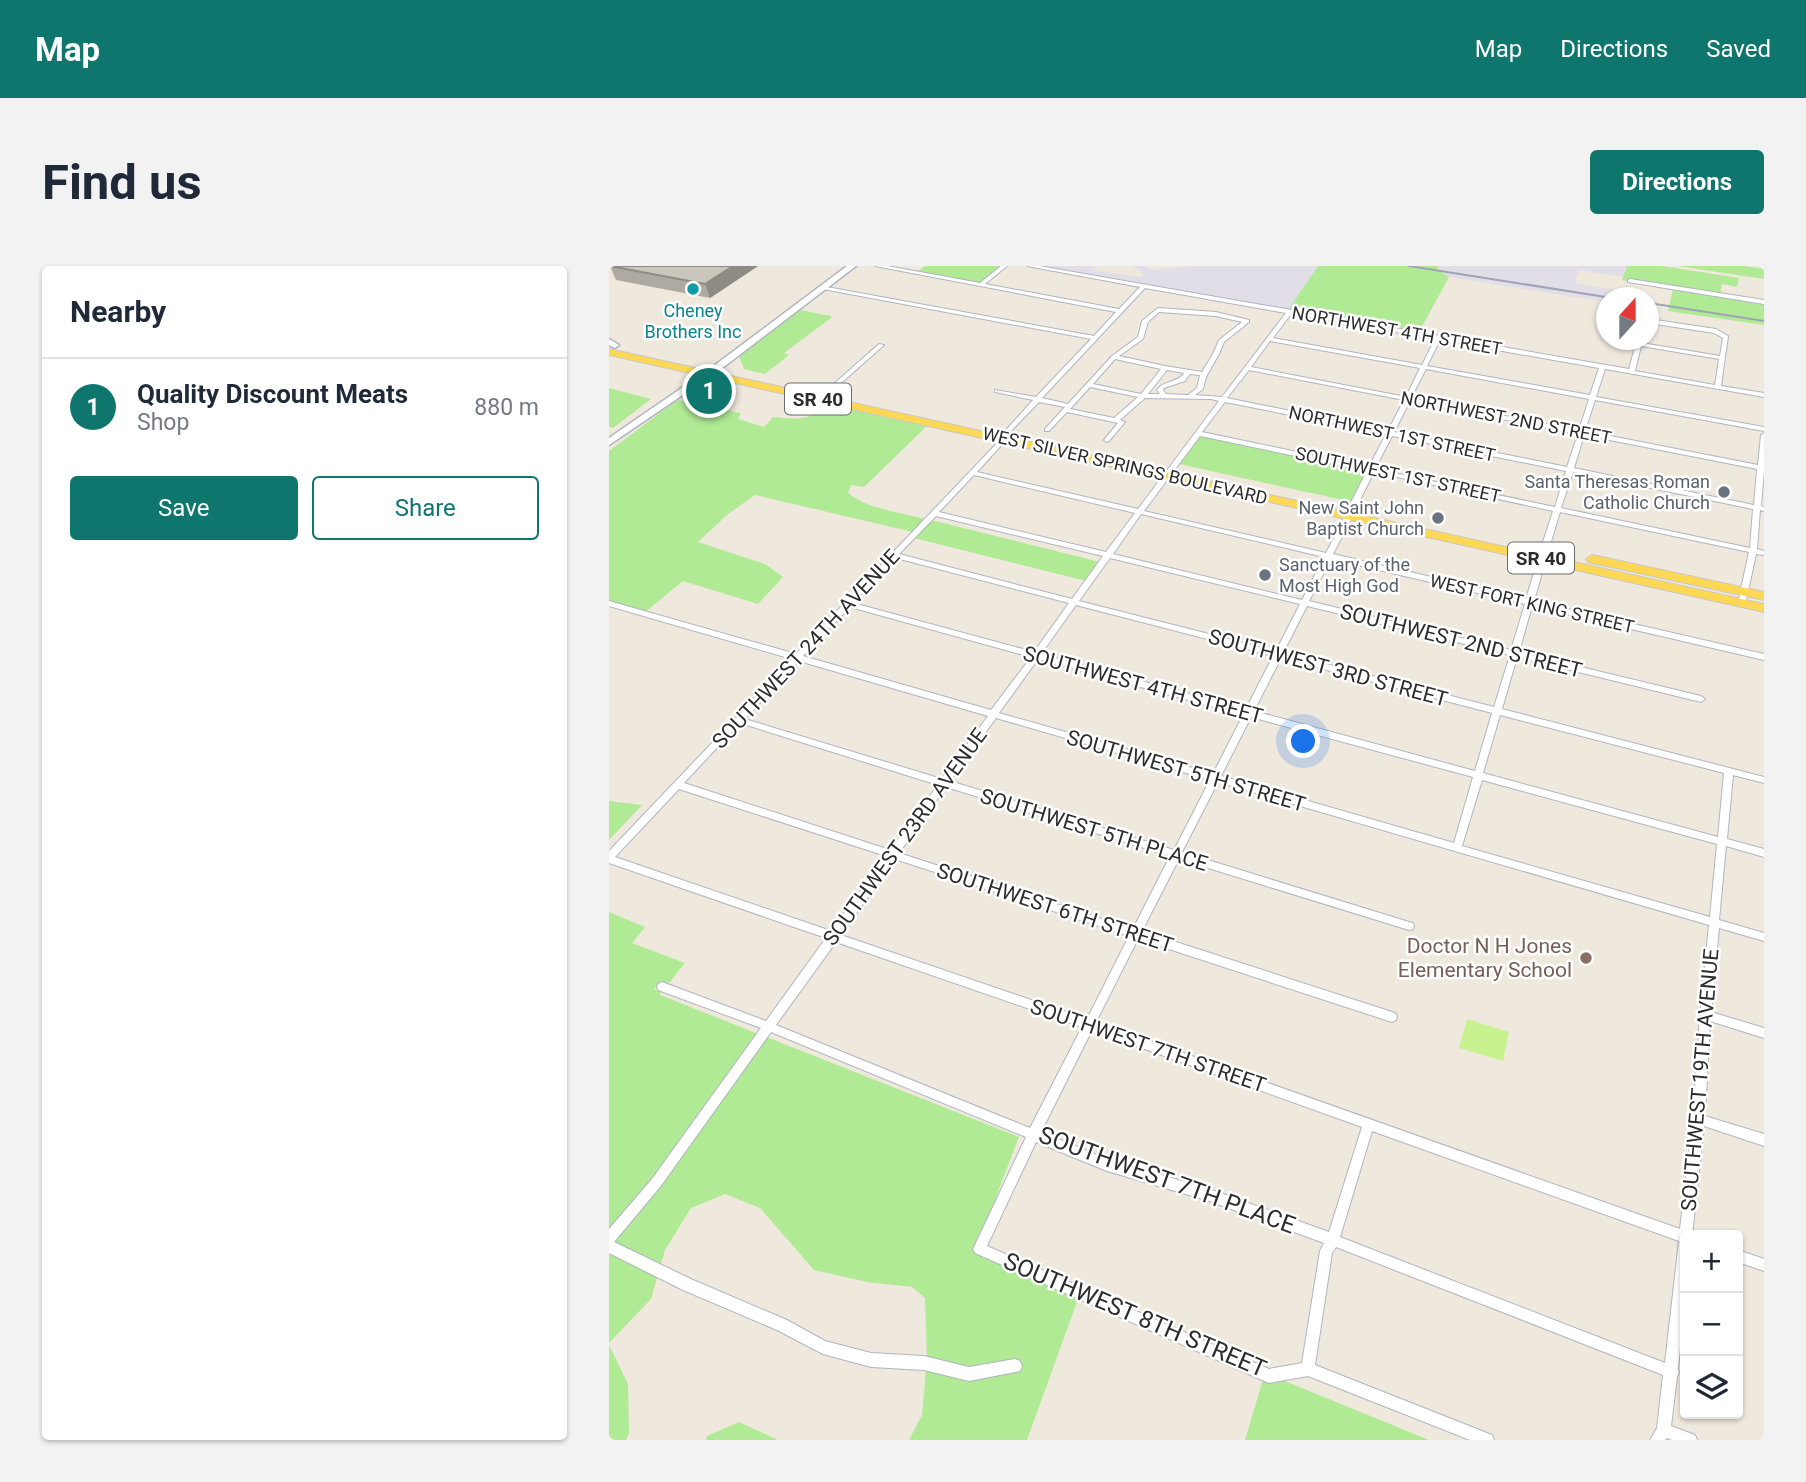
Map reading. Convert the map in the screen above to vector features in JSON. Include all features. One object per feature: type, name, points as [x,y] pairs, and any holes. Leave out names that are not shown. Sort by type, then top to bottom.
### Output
[{"type":"main road","points":[[609,442],[852,266]]},
{"type":"main road","name":"WEST SILVER SPRINGS BOULEVARD","points":[[610,346],[708,370],[1351,511],[1520,554],[1566,553],[1743,597],[1764,608]]},
{"type":"main road","name":"WEST SILVER SPRINGS BOULEVARD","points":[[825,396],[979,434],[1042,434],[1270,499],[1369,512],[1411,522],[1416,520],[1544,554],[1743,597],[1764,596]]},
{"type":"street","points":[[878,266],[1120,312]]},
{"type":"street","points":[[981,285],[1005,266]]},
{"type":"street","name":"NORTHWEST 4TH STREET","points":[[1030,266],[1764,395]]},
{"type":"street","points":[[1630,281],[1764,302]]},
{"type":"street","name":"SOUTHWEST 24TH AVENUE","points":[[609,858],[973,473],[1144,286]]},
{"type":"street","points":[[823,287],[1095,338]]},
{"type":"street","points":[[1042,434],[1114,357],[1142,338],[1145,321],[1158,310],[1216,314],[1247,321],[1221,341],[1218,355],[1203,374],[1200,387],[1190,395]]},
{"type":"street","name":"SOUTHWEST 23RD AVENUE","points":[[609,1238],[656,1183],[1139,512],[1289,312]]},
{"type":"street","points":[[1659,323],[1722,333],[1727,337],[1718,387]]},
{"type":"street","points":[[1034,1133],[1329,558],[1439,337]]},
{"type":"street","points":[[1270,340],[1764,429]]},
{"type":"street","points":[[825,396],[880,345]]},
{"type":"street","points":[[1659,346],[1723,358]]},
{"type":"street","points":[[1632,371],[1637,350]]},
{"type":"street","points":[[1114,357],[1203,374]]},
{"type":"street","points":[[1457,848],[1557,509],[1603,366]]},
{"type":"street","points":[[1115,421],[1143,396],[1165,368]]},
{"type":"street","name":"NORTHWEST 2ND STREET","points":[[1249,368],[1762,468]]},
{"type":"street","points":[[1165,397],[1160,390],[1162,387],[1183,380],[1188,372]]},
{"type":"street","points":[[1183,380],[1200,387],[1211,397]]},
{"type":"street","name":"NORTHWEST 1ST STREET","points":[[1088,385],[1143,396],[1211,397],[1761,509]]},
{"type":"street","points":[[997,391],[1038,399],[1122,422],[1107,440]]},
{"type":"street","name":"SOUTHWEST 1ST STREET","points":[[1197,433],[1764,553]]},
{"type":"street","points":[[1743,597],[1761,509],[1764,435]]},
{"type":"street","name":"WEST FORT KING STREET","points":[[973,473],[1329,558],[1764,657]]},
{"type":"street","name":"SOUTHWEST 2ND STREET","points":[[934,513],[1702,699]]},
{"type":"street","name":"SOUTHWEST 3RD STREET","points":[[893,555],[1764,780]]},
{"type":"street","name":"SOUTHWEST 5TH STREET","points":[[609,603],[1764,937]]},
{"type":"street","name":"SOUTHWEST 4TH STREET","points":[[847,604],[1764,853]]},
{"type":"street","name":"SOUTHWEST 5TH PLACE","points":[[739,720],[1409,926]]},
{"type":"street","name":"SOUTHWEST 19TH AVENUE","points":[[1686,1230],[1699,1118],[1705,1015],[1729,771]]},
{"type":"street","name":"SOUTHWEST 6TH STREET","points":[[679,785],[1392,1017]]},
{"type":"street","name":"SOUTHWEST 7TH STREET","points":[[609,858],[1090,1025],[1680,1235]]},
{"type":"street","name":"SOUTHWEST 7TH PLACE","points":[[662,987],[769,1027],[1107,1165],[1209,1195],[1333,1240],[1672,1372]]},
{"type":"street","points":[[1705,1015],[1764,1033]]},
{"type":"street","points":[[1699,1118],[1764,1140]]},
{"type":"street","points":[[1368,1125],[1333,1240],[1326,1251],[1308,1369],[1487,1440]]},
{"type":"street","name":"SOUTHWEST 8TH STREET","points":[[1034,1133],[979,1249],[1269,1376],[1308,1369]]},
{"type":"street","points":[[609,1246],[678,1281],[782,1325],[823,1348],[871,1360],[925,1363],[969,1374],[1015,1366]]},
{"type":"street","points":[[1743,1258],[1764,1265]]},
{"type":"street","name":"SOUTHWEST 19TH AVENUE","points":[[1661,1435],[1672,1372],[1680,1289]]},
{"type":"street","points":[[1661,1435],[1690,1440]]},
{"type":"shaded area","points":[[1038,266],[1096,266],[1093,270],[1139,277],[1143,276],[1143,273],[1132,266],[1145,266],[1153,270],[1193,266],[1318,266],[1288,310]]},
{"type":"shaded area","points":[[1627,266],[1623,277],[1579,270],[1575,283],[1597,287],[1596,300],[1449,277],[1437,268]]},
{"type":"green space","points":[[925,266],[1002,266],[980,284],[917,272]]},
{"type":"green space","points":[[1318,266],[1438,266],[1437,269],[1449,277],[1419,332],[1288,310]]},
{"type":"green space","points":[[1627,266],[1662,266],[1739,278],[1737,287],[1722,284],[1720,294],[1622,280]]},
{"type":"green space","points":[[1678,266],[1744,266],[1764,269],[1764,279]]},
{"type":"green space","points":[[1673,289],[1764,305],[1764,325],[1668,311]]},
{"type":"green space","points":[[795,309],[831,318],[784,353],[789,355],[765,374],[744,369],[739,356],[780,325],[777,323]]},
{"type":"green space","points":[[609,388],[651,399],[613,428],[609,427]]},
{"type":"green space","points":[[677,400],[741,413],[738,419],[764,427],[773,417],[808,417],[819,411],[817,402],[927,426],[864,487],[851,485],[848,493],[875,507],[925,519],[913,532],[755,495],[728,514],[698,542],[765,564],[783,577],[758,604],[683,581],[644,613],[609,603],[609,451]]},
{"type":"green space","points":[[1198,435],[1368,471],[1352,502],[1179,464]]},
{"type":"green space","points":[[931,520],[1100,562],[1086,581],[914,538]]},
{"type":"green space","points":[[609,801],[642,805],[609,840]]},
{"type":"green space","points":[[609,912],[645,927],[632,943],[685,963],[669,983],[661,981],[654,989],[661,992],[660,995],[1019,1137],[975,1252],[1078,1299],[1027,1440],[909,1440],[922,1415],[927,1359],[925,1298],[912,1287],[867,1282],[814,1270],[760,1208],[725,1194],[691,1208],[665,1250],[651,1299],[609,1343]]},
{"type":"green space","points":[[1467,1019],[1509,1032],[1503,1061],[1459,1048]]},
{"type":"green space","points":[[609,1345],[628,1384],[629,1433],[626,1440],[609,1440]]},
{"type":"green space","points":[[1265,1373],[1429,1440],[1245,1440]]},
{"type":"green space","points":[[739,1422],[778,1440],[706,1440],[707,1436]]},
{"type":"building","points":[[610,266],[733,266],[705,284]]},
{"type":"building","points":[[704,381],[722,385],[711,393],[694,389]]},
{"type":"railway","points":[[1409,266],[1596,295]]},
{"type":"railway","points":[[1659,305],[1764,321]]},
{"type":"place","name":"Cheney Brothers Inc","points":[[693,289]]},
{"type":"place","name":"Quality Discount Meats","points":[[709,391]]},
{"type":"place","name":"Santa Theresas Roman Catholic Church","points":[[1724,492]]},
{"type":"place","name":"New Saint John Baptist Church","points":[[1438,518]]},
{"type":"place","name":"Sanctuary of the Most High God","points":[[1265,575]]},
{"type":"place","name":"Doctor N H Jones Elementary School","points":[[1586,958]]}]
